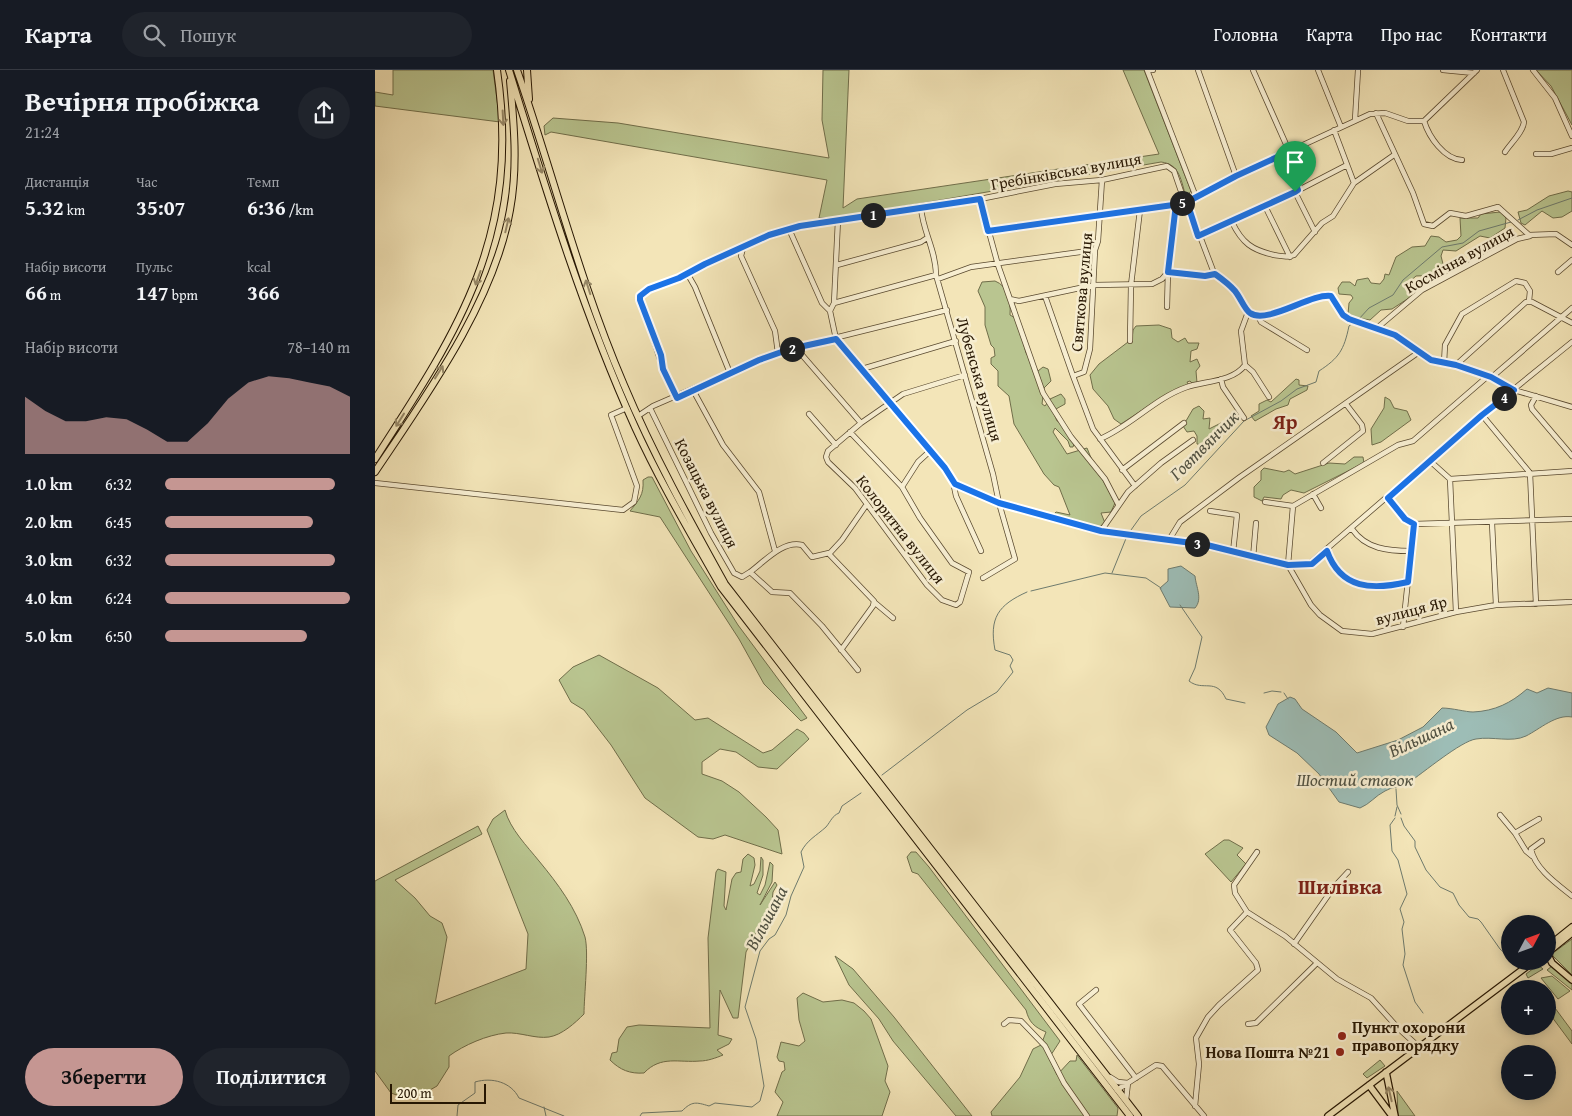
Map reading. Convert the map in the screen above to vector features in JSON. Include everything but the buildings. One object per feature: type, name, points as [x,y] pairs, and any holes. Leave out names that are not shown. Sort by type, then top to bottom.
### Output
[{"type":"highway","points":[[375,459],[454,330],[482,267],[498,205],[503,160],[503,114],[497,70]]},
{"type":"highway","points":[[375,472],[460,336],[486,287],[497,261],[513,193],[515,154],[509,70]]},
{"type":"highway","points":[[509,70],[589,312],[627,408],[675,506],[721,586],[1109,1089],[1138,1116]]},
{"type":"highway","points":[[517,70],[600,323],[638,416],[680,503],[725,584],[1127,1100],[1131,1116]]},
{"type":"highway","points":[[527,70],[530,111]]},
{"type":"main road","points":[[1556,939],[1572,926]]},
{"type":"main road","points":[[1556,946],[1572,933]]},
{"type":"main road","points":[[1556,966],[1571,979]]},
{"type":"main road","points":[[1328,1116],[1522,970]]},
{"type":"main road","points":[[1386,1072],[1393,1116]]},
{"type":"main road","points":[[1369,1085],[1393,1116]]},
{"type":"street","points":[[1153,70],[1147,70],[1196,197]]},
{"type":"street","points":[[1198,70],[1236,176]]},
{"type":"street","points":[[1253,70],[1289,152]]},
{"type":"street","points":[[1318,70],[1341,127]]},
{"type":"street","points":[[1355,120],[1358,70]]},
{"type":"street","points":[[1443,70],[1476,71]]},
{"type":"street","points":[[1503,70],[1524,122],[1522,131],[1514,137],[1505,152]]},
{"type":"street","points":[[1533,70],[1555,98],[1572,136]]},
{"type":"street","points":[[988,231],[1186,203],[1236,176],[1355,120],[1376,113],[1385,113],[1408,121],[1424,121],[1476,71]]},
{"type":"street","name":"Космічна вулиця","points":[[1376,113],[1393,155],[1413,193],[1424,224],[1433,226],[1450,213],[1466,216],[1495,207],[1503,210],[1526,233],[1534,236]]},
{"type":"street","points":[[1424,121],[1429,132],[1445,153],[1452,159],[1462,160]]},
{"type":"street","points":[[1334,130],[1354,183]]},
{"type":"street","points":[[1536,154],[1551,154],[1572,148]]},
{"type":"street","points":[[1284,154],[1297,191],[1315,232]]},
{"type":"street","points":[[1232,222],[1248,246],[1263,253],[1294,256],[1315,232],[1333,216],[1354,183],[1393,155]]},
{"type":"street","points":[[1198,236],[1232,222],[1347,165]]},
{"type":"street","name":"Гребінківська вулиця","points":[[677,398],[663,369],[640,296],[649,289],[769,235],[811,223],[921,208],[934,204],[980,199],[1055,184],[1102,180],[1170,166],[1174,171],[1186,203]]},
{"type":"street","name":"Святкова вулиця","points":[[1073,376],[1084,372],[1090,349],[1095,250],[1098,242],[1102,180]]},
{"type":"street","points":[[980,199],[998,265],[1043,393],[1067,432],[1105,479],[1118,504]]},
{"type":"street","points":[[1186,203],[1215,274],[1235,291],[1248,312],[1258,316],[1294,307],[1324,295],[1331,296],[1343,315],[1349,319],[1395,335],[1431,360],[1456,365],[1490,377],[1514,390],[1572,407]]},
{"type":"street","points":[[1167,306],[1168,272],[1176,204]]},
{"type":"street","points":[[1265,206],[1290,257]]},
{"type":"street","name":"Лубенська вулиця","points":[[921,208],[927,238],[934,253],[937,277],[996,482],[999,503],[1015,558],[983,578]]},
{"type":"street","points":[[1130,341],[1131,285],[1140,210]]},
{"type":"street","points":[[830,311],[834,303],[838,220]]},
{"type":"street","points":[[789,229],[823,303],[830,311],[836,339],[930,451],[955,484],[957,496],[981,551]]},
{"type":"street","name":"Космічна вулиця","points":[[1377,328],[1390,315],[1431,285],[1517,239],[1556,234],[1572,245]]},
{"type":"street","points":[[837,265],[921,242],[927,238]]},
{"type":"street","points":[[743,248],[741,256],[775,331],[778,353]]},
{"type":"street","points":[[834,303],[962,269],[1095,250]]},
{"type":"street","points":[[1559,272],[1572,260]]},
{"type":"street","points":[[1168,272],[1205,276],[1215,274]]},
{"type":"street","points":[[1010,299],[1019,301],[1094,285],[1152,284],[1162,279],[1168,272]]},
{"type":"street","points":[[687,273],[695,287],[730,373]]},
{"type":"street","points":[[1444,363],[1445,345],[1462,314],[1516,281],[1525,283],[1530,291],[1529,301],[1489,332],[1456,365]]},
{"type":"street","points":[[1045,296],[1090,424],[1135,486]]},
{"type":"street","points":[[1529,301],[1572,323]]},
{"type":"street","points":[[1265,502],[1293,506],[1398,445],[1413,441],[1572,308]]},
{"type":"street","points":[[638,416],[650,408],[778,353],[947,310]]},
{"type":"street","points":[[1248,312],[1241,331],[1245,365],[1253,372],[1269,397]]},
{"type":"street","points":[[1258,316],[1261,322],[1307,350]]},
{"type":"street","points":[[862,369],[956,341]]},
{"type":"street","points":[[955,484],[999,503],[1101,531],[1169,540],[1288,565],[1312,564],[1482,415],[1570,344],[1572,350]]},
{"type":"street","points":[[796,348],[861,422]]},
{"type":"street","points":[[1169,540],[1181,522],[1419,352]]},
{"type":"street","points":[[1100,439],[1129,422],[1162,398],[1186,387],[1221,379],[1245,365]]},
{"type":"street","points":[[809,414],[836,445],[861,422],[903,394],[965,376]]},
{"type":"street","points":[[1221,379],[1223,387],[1244,418]]},
{"type":"street","points":[[693,390],[723,444],[759,492],[775,551]]},
{"type":"street","points":[[1536,396],[1531,404],[1532,409],[1572,456]]},
{"type":"street","points":[[1323,462],[1363,431],[1362,425],[1346,404]]},
{"type":"street","points":[[375,483],[623,510],[634,502],[637,486],[611,415],[627,408]]},
{"type":"street","name":"Козацька вулиця","points":[[650,408],[711,533],[734,573],[742,577],[750,572],[772,592],[790,593],[815,619],[858,670]]},
{"type":"street","points":[[1482,415],[1530,473],[1536,604]]},
{"type":"street","points":[[1122,470],[1184,423]]},
{"type":"street","points":[[850,432],[902,487],[918,462],[930,451]]},
{"type":"street","points":[[1101,531],[1118,504],[1135,486],[1193,440]]},
{"type":"street","name":"Колоритна вулиця","points":[[836,445],[826,454],[828,462],[855,488],[927,585],[942,600],[956,605],[960,602],[969,572],[952,563],[920,518],[902,487]]},
{"type":"street","points":[[1430,461],[1450,480],[1456,612]]},
{"type":"street","points":[[1450,480],[1572,471]]},
{"type":"street","points":[[1313,494],[1321,508]]},
{"type":"street","points":[[1388,498],[1405,519],[1414,524],[1572,519]]},
{"type":"street","points":[[750,572],[775,551],[799,544],[812,557],[829,553],[842,540],[867,504]]},
{"type":"street","points":[[1288,565],[1293,506]]},
{"type":"street","points":[[1210,511],[1237,515],[1233,552]]},
{"type":"street","points":[[1253,558],[1256,523]]},
{"type":"street","points":[[1492,523],[1496,605]]},
{"type":"street","points":[[1403,627],[1414,524]]},
{"type":"street","points":[[1352,529],[1359,538],[1371,546],[1386,550],[1411,550]]},
{"type":"street","name":"вулиця Яр","points":[[1327,551],[1340,571],[1356,584],[1379,587],[1408,582]]},
{"type":"street","points":[[829,553],[837,565],[893,618]]},
{"type":"street","name":"вулиця Яр","points":[[1288,565],[1311,606],[1342,631],[1372,634],[1456,612],[1496,605],[1572,602]]},
{"type":"street","points":[[841,650],[874,602]]},
{"type":"street","points":[[1500,815],[1540,868],[1572,896]]},
{"type":"street","points":[[1515,833],[1539,819]]},
{"type":"street","points":[[1532,856],[1531,849],[1542,841]]},
{"type":"street","points":[[1257,852],[1234,885],[1235,893],[1247,912],[1294,944],[1316,964],[1337,979],[1371,998],[1390,1020],[1419,1047]]},
{"type":"street","points":[[1294,944],[1334,887],[1348,872]]},
{"type":"street","points":[[1195,1106],[1199,1064],[1196,1038],[1208,1017],[1258,970],[1256,963],[1230,930],[1247,912]]},
{"type":"street","points":[[1248,1024],[1256,1022],[1316,964]]},
{"type":"street","points":[[1096,990],[1079,1004],[1136,1078]]},
{"type":"street","points":[[1004,1024],[1009,1020],[1021,1021],[1033,1032],[1045,1046],[1064,1083],[1087,1116]]},
{"type":"street","points":[[1109,1089],[1119,1090],[1156,1064],[1162,1066],[1204,1116]]},
{"type":"street","points":[[1109,1077],[1118,1082],[1128,1083]]},
{"type":"street","points":[[1127,1100],[1125,1092],[1128,1083]]},
{"type":"street","points":[[1118,1099],[1119,1090]]},
{"type":"street","points":[[1125,1116],[1128,1108]]},
{"type":"green space","points":[[393,70],[493,70],[500,122],[375,106],[375,92],[393,95]]},
{"type":"green space","points":[[823,70],[849,70],[843,208],[857,199],[1159,154],[1123,70],[1144,70],[1191,191],[1186,197],[1179,174],[1172,166],[1161,162],[842,217],[819,218],[827,180],[551,132],[545,135],[544,126],[553,118],[618,123],[829,158],[822,120]]},
{"type":"green space","points":[[1536,70],[1572,70],[1572,125],[1551,86]]},
{"type":"green space","points":[[1568,191],[1572,192],[1572,211],[1562,217],[1553,218],[1542,211],[1525,225],[1521,223],[1518,212],[1527,210],[1549,196]]},
{"type":"green space","points":[[1500,212],[1506,218],[1505,228],[1490,238],[1480,236],[1456,251],[1443,250],[1441,256],[1444,268],[1438,275],[1416,276],[1407,284],[1412,296],[1392,309],[1381,310],[1370,320],[1352,317],[1348,314],[1349,303],[1353,298],[1351,295],[1339,294],[1338,288],[1342,282],[1350,282],[1355,286],[1357,280],[1368,278],[1371,283],[1380,284],[1385,274],[1389,275],[1396,257],[1412,247],[1425,246],[1431,236],[1439,237],[1446,242],[1457,240],[1461,236],[1460,218],[1478,218],[1481,214]]},
{"type":"green space","points":[[995,281],[1006,290],[1010,304],[1010,315],[1017,319],[1026,353],[1038,371],[1043,367],[1048,369],[1051,381],[1044,388],[1042,404],[1045,406],[1050,399],[1061,394],[1065,399],[1065,404],[1056,409],[1054,414],[1074,444],[1073,447],[1070,447],[1068,441],[1055,428],[1053,432],[1067,454],[1087,448],[1115,503],[1111,512],[1101,513],[1105,523],[1099,527],[1054,514],[1056,512],[1070,515],[1059,487],[1054,485],[1044,474],[1014,424],[1009,396],[998,386],[998,371],[991,364],[991,358],[995,356],[994,348],[991,345],[985,325],[985,307],[978,291],[982,282]]},
{"type":"green space","points":[[1159,325],[1171,329],[1172,338],[1178,342],[1185,338],[1188,343],[1199,343],[1197,349],[1191,351],[1190,362],[1197,359],[1200,366],[1196,371],[1197,383],[1187,382],[1189,386],[1156,401],[1121,424],[1114,419],[1108,406],[1093,389],[1090,375],[1099,364],[1132,339],[1133,330],[1136,326]]},
{"type":"green space","points":[[1296,379],[1299,380],[1299,385],[1308,386],[1307,390],[1290,399],[1288,405],[1276,409],[1255,421],[1251,416],[1259,411],[1259,404],[1267,400],[1271,402]]},
{"type":"green space","points":[[1385,397],[1390,400],[1394,408],[1407,411],[1411,420],[1381,442],[1372,445],[1371,429],[1384,408]]},
{"type":"green space","points":[[1199,406],[1204,411],[1203,419],[1210,418],[1209,429],[1221,423],[1226,426],[1223,431],[1217,432],[1216,439],[1203,445],[1197,444],[1197,436],[1194,431],[1187,432],[1183,426],[1193,409]]},
{"type":"green space","points":[[1354,457],[1363,457],[1364,463],[1304,493],[1291,490],[1283,495],[1281,499],[1264,497],[1262,501],[1254,497],[1254,487],[1261,480],[1261,471],[1264,468],[1284,472],[1289,470],[1295,474],[1329,463],[1345,464]]},
{"type":"green space","points":[[652,477],[691,551],[738,625],[807,718],[801,721],[764,684],[739,639],[660,517],[630,511],[643,490],[643,480]]},
{"type":"green space","points":[[599,655],[658,688],[695,720],[708,718],[763,753],[772,750],[797,729],[804,733],[809,739],[777,769],[758,767],[736,752],[720,749],[702,762],[702,774],[722,781],[739,792],[778,830],[782,854],[725,835],[713,839],[698,837],[645,798],[611,745],[584,710],[571,702],[559,680],[573,667]]},
{"type":"green space","points":[[505,810],[515,831],[566,897],[581,926],[585,937],[587,953],[584,1014],[568,1028],[554,1036],[538,1037],[506,1033],[476,1041],[449,1056],[449,1067],[437,1086],[405,1098],[391,1093],[375,1071],[375,881],[478,826],[482,834],[395,880],[415,898],[430,916],[442,923],[447,937],[435,1004],[526,969],[528,934],[487,830],[493,819]]},
{"type":"green space","points":[[1224,840],[1229,840],[1243,848],[1237,855],[1246,864],[1231,882],[1205,854]]},
{"type":"green space","points":[[911,852],[916,852],[929,867],[1060,1041],[1049,1058],[1057,1075],[1070,1061],[1076,1061],[1077,1055],[1118,1108],[1117,1116],[992,1116],[991,1112],[1020,1077],[1033,1049],[1041,1045],[1046,1032],[1033,1024],[1026,1010],[918,874],[912,872],[907,857]]},
{"type":"green space","points":[[748,854],[754,858],[755,865],[750,886],[754,884],[760,871],[761,857],[763,860],[763,875],[757,893],[760,895],[765,885],[770,862],[773,865],[772,882],[760,905],[775,882],[777,885],[773,892],[772,902],[746,952],[738,1018],[733,1018],[720,990],[718,1035],[732,1039],[729,1044],[717,1050],[723,1055],[703,1061],[664,1062],[650,1067],[644,1073],[634,1073],[621,1069],[610,1060],[612,1053],[617,1052],[619,1039],[627,1027],[639,1025],[710,1028],[708,938],[716,872],[718,869],[726,872],[724,906],[726,910],[732,879],[736,873],[741,872],[743,859]]},
{"type":"green space","points":[[1572,939],[1572,975],[1556,959],[1556,951]]},
{"type":"green space","points":[[835,956],[853,969],[894,1017],[972,1116],[956,1116],[893,1041],[879,1019],[849,985]]},
{"type":"green space","points":[[1531,970],[1541,970],[1528,978],[1526,974]]},
{"type":"green space","points":[[1547,970],[1556,970],[1572,984],[1572,990]]},
{"type":"green space","points":[[1552,976],[1570,991],[1558,999],[1556,997],[1556,980],[1543,980],[1541,978]]},
{"type":"green space","points":[[803,993],[823,1002],[842,1000],[854,1003],[871,1019],[888,1066],[885,1081],[890,1092],[882,1116],[777,1116],[783,1102],[775,1092],[782,1072],[785,1070],[784,1062],[779,1061],[777,1057],[781,1042],[799,1046],[805,1041],[799,1020],[797,998]]},
{"type":"green space","points":[[1556,1009],[1572,1031],[1572,1044],[1556,1022]]},
{"type":"green space","points":[[1380,1060],[1385,1066],[1367,1078],[1363,1074]]},
{"type":"green space","points":[[1397,1091],[1415,1116],[1398,1116]]},
{"type":"water","points":[[1181,566],[1195,576],[1199,601],[1195,608],[1170,607],[1160,588],[1168,581],[1168,569]]},
{"type":"water","name":"Шостий ставок","points":[[1548,688],[1572,693],[1572,717],[1554,720],[1520,738],[1482,738],[1469,741],[1408,783],[1387,790],[1360,808],[1339,802],[1319,774],[1297,753],[1269,735],[1266,727],[1278,704],[1290,697],[1295,699],[1302,709],[1336,732],[1357,753],[1398,740],[1423,727],[1442,708],[1473,712],[1488,710],[1509,702],[1527,689],[1537,693]]},
{"type":"waterway","name":"Говтвянчик","points":[[1518,220],[1537,210],[1572,198]]},
{"type":"waterway","name":"Говтвянчик","points":[[1358,320],[1369,308],[1393,295],[1403,280],[1442,247],[1463,243],[1479,231],[1511,222]]},
{"type":"waterway","name":"Говтвянчик","points":[[1131,530],[1141,516],[1185,485],[1244,421],[1281,401],[1297,389],[1316,382],[1319,371],[1340,353],[1349,326],[1353,323]]},
{"type":"waterway","name":"Говтвянчик","points":[[1112,573],[1127,536]]},
{"type":"waterway","name":"Вільшана","points":[[1031,591],[1105,573],[1146,578],[1161,588]]},
{"type":"waterway","name":"Вільшана","points":[[882,775],[967,710],[997,692],[1013,672],[1010,666],[1013,660],[1010,655],[995,650],[993,629],[998,614],[1003,608],[1009,602],[1027,592]]},
{"type":"waterway","name":"Вільшана","points":[[1180,605],[1202,637],[1195,668],[1189,681],[1194,684],[1218,688],[1226,699],[1245,703]]},
{"type":"waterway","name":"Вільшана","points":[[1264,693],[1272,691],[1281,692]]},
{"type":"waterway","name":"Вільшана","points":[[1284,693],[1288,699]]},
{"type":"waterway","points":[[1396,789],[1397,805],[1401,814]]},
{"type":"waterway","name":"Вільшана","points":[[640,1116],[642,1113],[682,1111],[694,1103],[709,1106],[715,1103],[752,1107],[760,1101],[764,1086],[756,1039],[745,1007],[760,951],[769,939],[775,935],[786,915],[791,896],[804,867],[801,852],[803,848],[826,827],[839,813],[842,806],[861,793]]},
{"type":"waterway","points":[[1395,816],[1397,807]]},
{"type":"waterway","points":[[1395,818],[1390,825],[1392,851],[1398,860],[1407,894],[1400,909],[1404,922],[1402,929],[1405,954],[1403,965],[1415,1002],[1423,1013]]},
{"type":"waterway","points":[[1401,818],[1404,826],[1415,841],[1415,847],[1426,870],[1440,887],[1453,893],[1459,905],[1469,917],[1478,919],[1481,922],[1501,950]]},
{"type":"waterway","name":"Вільшана","points":[[457,1116],[458,1105],[475,1093],[475,1082],[488,1080],[500,1082],[511,1088],[519,1098],[564,1116]]},
{"type":"waterway","name":"Вільшана","points":[[544,1107],[546,1116]]},
{"type":"place","name":"Пункт охорони правопорядку","points":[[1342,1036]]},
{"type":"place","name":"Нова Пошта №21","points":[[1340,1052]]},
{"type":"district","name":"Яр","points":[[1285,421]]},
{"type":"district","name":"Шилівка","points":[[1340,886]]},
{"type":"route","points":[[1295,192],[1198,236],[1187,202],[988,231],[980,199],[821,221],[769,235],[679,278],[645,291],[640,296],[640,300],[661,355],[663,369],[677,398],[759,360],[790,349],[836,339],[945,468],[955,484],[999,503],[1101,531],[1207,545],[1253,558],[1288,565],[1304,566],[1312,564],[1327,551],[1340,571],[1356,584],[1379,587],[1408,582],[1414,524],[1405,519],[1388,498],[1482,415],[1514,390],[1491,377],[1456,365],[1431,360],[1395,335],[1349,319],[1343,315],[1331,296],[1318,296],[1294,307],[1258,316],[1248,312],[1235,291],[1215,274],[1205,276],[1168,272],[1176,204],[1185,203],[1187,202],[1236,176],[1284,154],[1298,190],[1295,192]]}]
